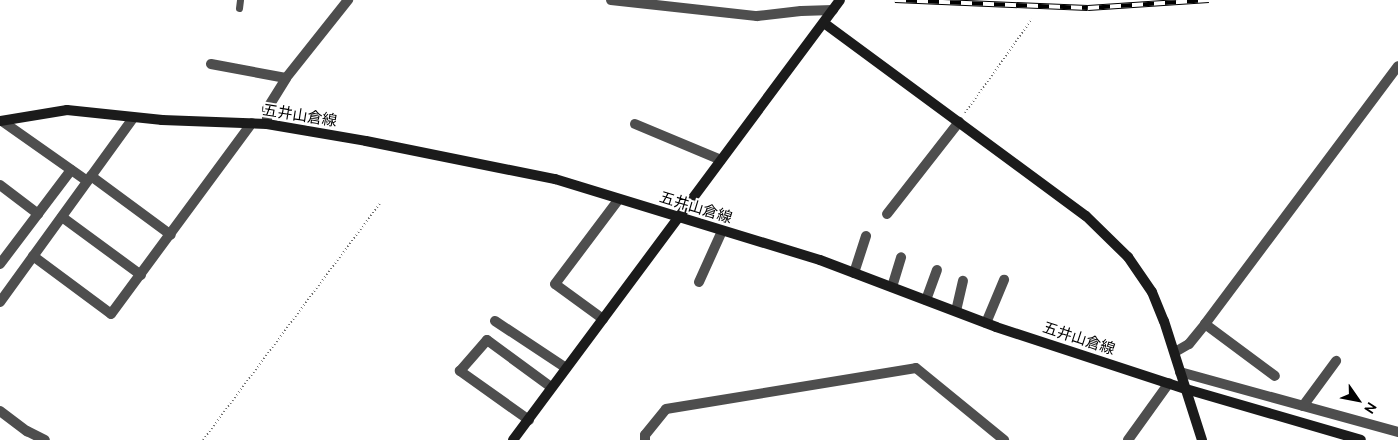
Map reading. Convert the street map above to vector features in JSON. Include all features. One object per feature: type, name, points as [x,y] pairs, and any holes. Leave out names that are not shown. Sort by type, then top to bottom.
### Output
[{"type":"main road","points":[[513,440],[840,0]]},
{"type":"main road","points":[[824,23],[1086,216],[1128,257],[1152,292],[1175,352],[1202,440]]},
{"type":"main road","name":"五井山倉線","points":[[1,121],[67,110],[134,118],[267,124],[366,141],[555,179],[820,260],[986,323],[1169,384],[1335,436],[1361,440]]},
{"type":"street","points":[[267,124],[267,109],[286,78],[348,0]]},
{"type":"street","points":[[611,0],[757,16],[801,11],[833,10]]},
{"type":"street","points":[[211,64],[286,78]]},
{"type":"street","points":[[1175,352],[1189,344],[1205,324],[1398,66]]},
{"type":"street","points":[[0,302],[134,118]]},
{"type":"street","points":[[1,121],[71,170],[89,179],[171,235]]},
{"type":"street","points":[[887,214],[959,122]]},
{"type":"street","points":[[33,256],[111,314],[252,123]]},
{"type":"street","points":[[635,124],[721,160]]},
{"type":"street","points":[[0,264],[71,170]]},
{"type":"street","points":[[0,185],[38,214]]},
{"type":"street","points":[[603,319],[555,284],[619,199]]},
{"type":"street","points":[[62,217],[141,275]]},
{"type":"street","points":[[699,282],[722,231]]},
{"type":"street","points":[[854,272],[866,236]]},
{"type":"street","points":[[0,246],[9,253]]},
{"type":"street","points":[[892,287],[901,257]]},
{"type":"street","points":[[926,300],[937,270]]},
{"type":"street","points":[[986,323],[1004,280]]},
{"type":"street","points":[[956,311],[964,281]]},
{"type":"street","points":[[496,320],[566,368]]},
{"type":"street","points":[[1205,324],[1275,376]]},
{"type":"street","points":[[529,420],[460,371],[487,340],[551,387]]},
{"type":"street","points":[[1302,406],[1336,361]]},
{"type":"street","points":[[645,440],[646,435],[666,409],[916,368],[1004,440]]},
{"type":"street","points":[[1180,372],[1398,432]]},
{"type":"street","points":[[1128,440],[1169,384]]},
{"type":"street","points":[[0,410],[26,431],[45,440]]},
{"type":"path","points":[[959,122],[1032,19]]},
{"type":"path","points":[[203,440],[381,202]]},
{"type":"railway","points":[[895,0],[1088,8],[1209,0]]}]
